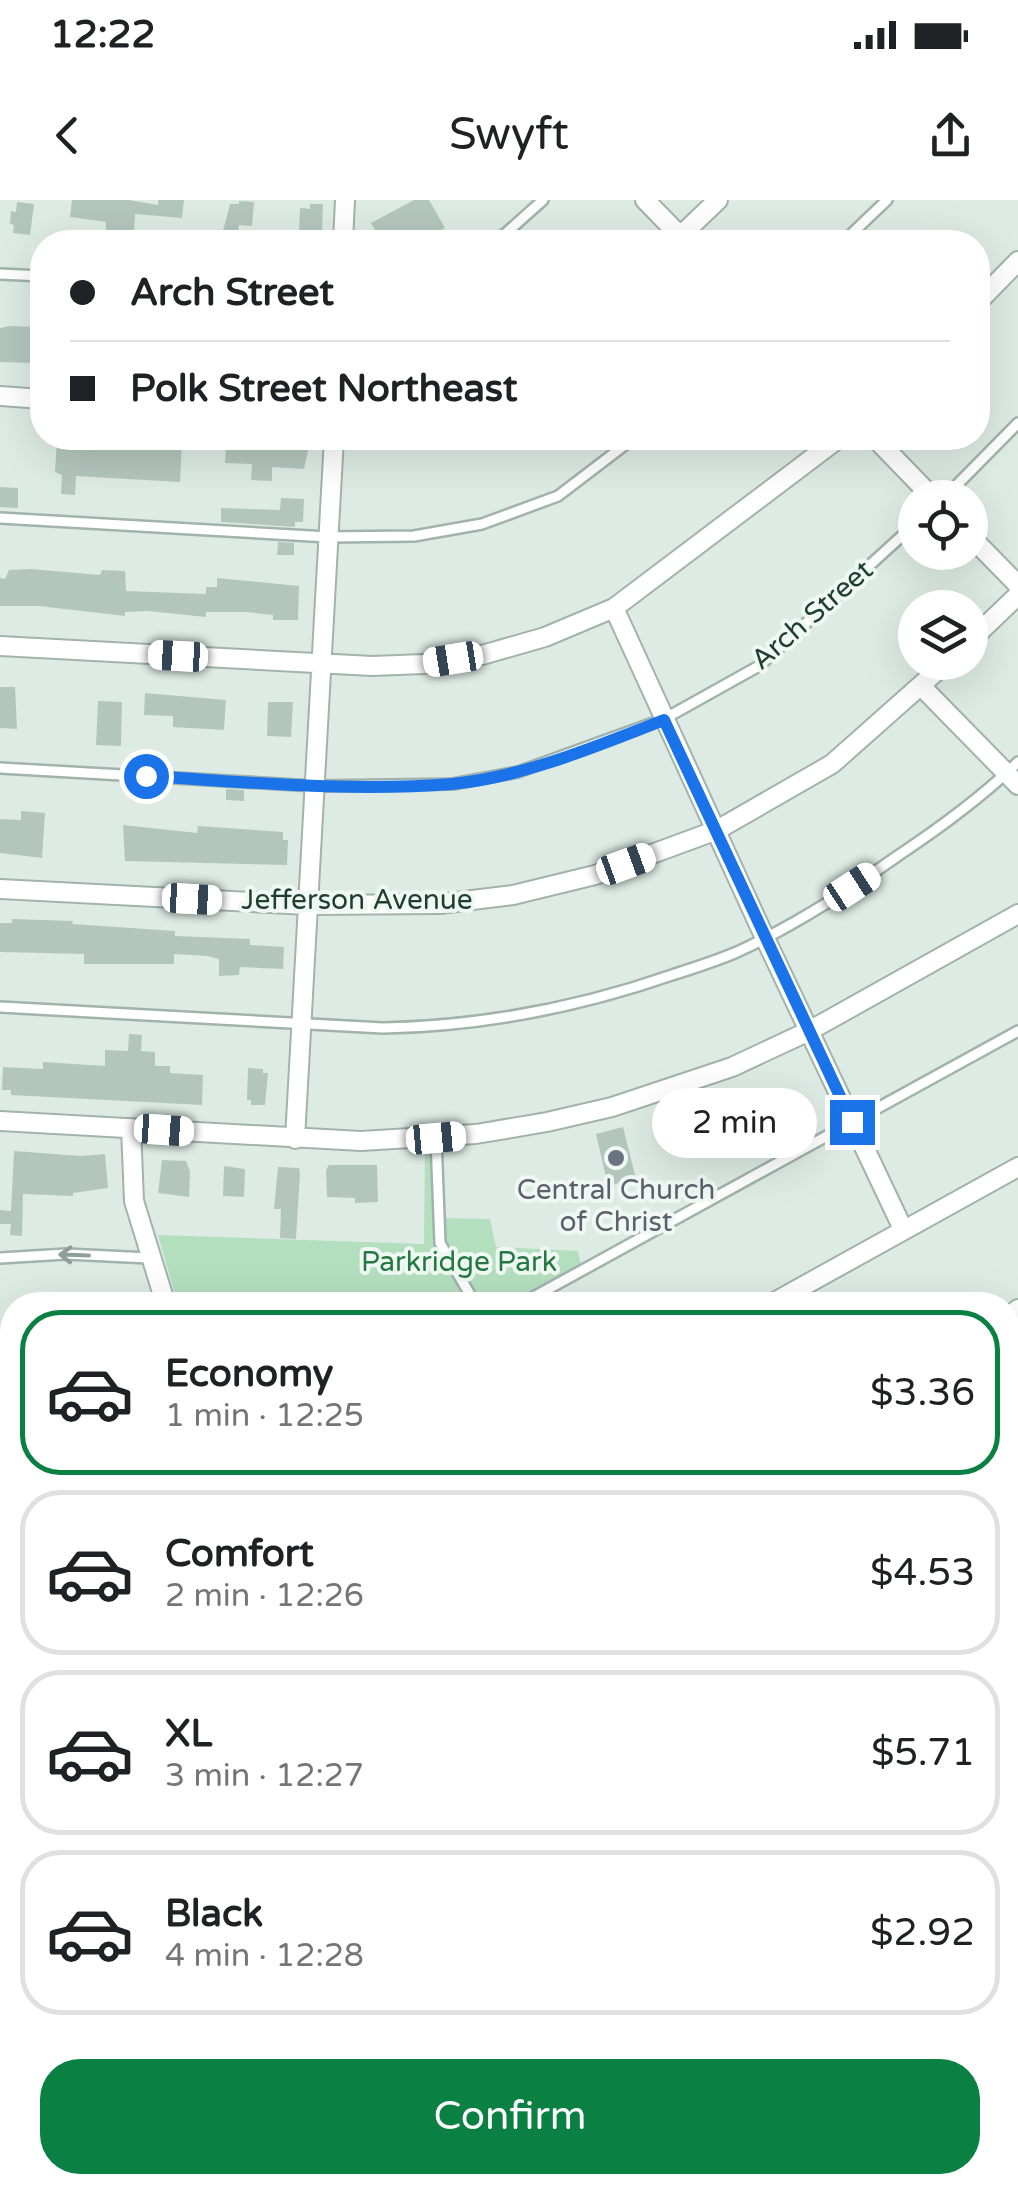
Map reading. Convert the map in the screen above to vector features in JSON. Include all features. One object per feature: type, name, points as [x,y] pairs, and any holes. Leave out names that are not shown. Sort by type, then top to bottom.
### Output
[{"type":"street","points":[[343,230],[344,200]]},
{"type":"street","points":[[645,200],[671,230]]},
{"type":"street","points":[[690,230],[718,200]]},
{"type":"street","points":[[990,290],[1018,261]]},
{"type":"street","points":[[0,396],[30,398]]},
{"type":"street","points":[[295,1139],[333,450]]},
{"type":"street","points":[[0,646],[320,664],[424,664],[482,654],[545,637],[614,608],[823,450]]},
{"type":"street","points":[[887,450],[916,480]]},
{"type":"street","points":[[988,554],[1018,585]]},
{"type":"street","points":[[988,624],[1018,596]]},
{"type":"street","points":[[614,608],[903,1229]]},
{"type":"street","name":"Jefferson Avenue","points":[[0,889],[308,905],[440,904],[513,896],[595,875],[717,830],[832,764],[929,680]]},
{"type":"street","points":[[922,687],[1014,773]]},
{"type":"street","points":[[0,1121],[361,1141],[436,1138],[547,1122],[612,1107],[732,1067],[809,1031],[1018,914]]},
{"type":"street","points":[[131,1128],[134,1200],[161,1292]]},
{"type":"street","points":[[792,1292],[1018,1167]]},
{"type":"lane","points":[[509,230],[543,200]]},
{"type":"lane","points":[[856,230],[887,200]]},
{"type":"lane","points":[[0,274],[30,275]]},
{"type":"lane","points":[[962,480],[1018,423]]},
{"type":"lane","points":[[0,518],[328,537],[414,536],[482,524],[558,496],[618,450]]},
{"type":"lane","name":"Arch Street","points":[[0,768],[315,786],[453,784],[518,772],[664,720],[760,666],[898,540]]},
{"type":"lane","points":[[0,1006],[299,1024],[442,1026],[534,1014],[657,980],[733,954],[765,938],[884,866],[1014,773]]},
{"type":"lane","points":[[542,1292],[1018,1031]]},
{"type":"lane","points":[[436,1138],[440,1243],[468,1292]]},
{"type":"lane","points":[[0,1258],[66,1254],[149,1258]]},
{"type":"green space","name":"Parkridge Park","points":[[425,1146],[442,1146],[443,1218],[490,1219],[496,1247],[578,1251],[581,1266],[535,1292],[174,1292],[158,1235],[424,1244]]},
{"type":"building","points":[[72,200],[129,200],[158,205],[158,200],[184,200],[182,218],[135,214],[134,230],[106,230],[106,222],[70,217]]},
{"type":"building","points":[[414,200],[429,200],[445,228],[375,230],[371,223]]},
{"type":"building","points":[[17,202],[34,204],[30,235],[13,233],[11,211],[16,212]]},
{"type":"building","points":[[254,202],[252,226],[223,230],[230,204]]},
{"type":"building","points":[[310,204],[323,204],[322,230],[299,230],[300,208],[310,209]]},
{"type":"building","points":[[30,327],[30,363],[0,362],[0,328]]},
{"type":"building","points":[[56,450],[182,450],[180,482],[76,476],[75,495],[61,494],[62,475],[55,472]]},
{"type":"building","points":[[226,450],[308,450],[304,469],[272,467],[272,481],[251,480],[252,464],[225,463]]},
{"type":"building","points":[[0,487],[18,488],[18,508],[0,507]]},
{"type":"building","points":[[281,498],[304,499],[303,522],[295,522],[295,527],[221,522],[221,508],[280,510]]},
{"type":"building","points":[[278,542],[294,543],[294,555],[277,555]]},
{"type":"building","points":[[9,570],[100,575],[102,570],[125,571],[126,591],[206,594],[206,587],[217,587],[217,578],[299,586],[298,620],[273,620],[273,615],[246,612],[206,612],[206,617],[148,611],[125,612],[125,616],[39,606],[0,606],[0,578],[5,579]]},
{"type":"building","points":[[0,687],[15,687],[17,729],[0,728]]},
{"type":"building","points":[[145,693],[226,700],[224,730],[173,727],[173,716],[144,715]]},
{"type":"building","points":[[98,701],[122,702],[121,746],[96,745]]},
{"type":"building","points":[[268,702],[293,702],[291,737],[267,736]]},
{"type":"building","points":[[226,789],[244,790],[244,801],[226,800]]},
{"type":"building","points":[[21,811],[45,813],[42,858],[0,853],[0,819],[21,820]]},
{"type":"building","points":[[123,825],[197,833],[198,826],[283,832],[283,840],[288,840],[287,865],[125,861]]},
{"type":"building","points":[[12,919],[175,931],[175,936],[250,939],[250,945],[284,947],[283,969],[240,967],[239,975],[219,976],[219,959],[207,956],[174,954],[174,964],[84,964],[84,954],[0,952],[0,923],[12,923]]},
{"type":"building","points":[[129,1034],[142,1035],[141,1051],[155,1052],[155,1066],[170,1066],[170,1073],[203,1075],[202,1105],[11,1095],[11,1090],[2,1090],[3,1067],[43,1069],[43,1062],[105,1066],[105,1050],[128,1051]]},
{"type":"building","points":[[248,1068],[268,1073],[265,1105],[251,1105],[251,1100],[247,1100]]},
{"type":"building","points":[[623,1127],[636,1179],[608,1186],[596,1134]]},
{"type":"building","points":[[14,1151],[105,1154],[108,1188],[73,1196],[23,1194],[22,1236],[10,1235],[11,1224],[0,1224],[0,1210],[11,1211]]},
{"type":"building","points":[[162,1160],[186,1161],[190,1171],[189,1197],[158,1193]]},
{"type":"building","points":[[329,1165],[377,1165],[378,1202],[355,1203],[355,1198],[327,1197]]},
{"type":"building","points":[[224,1166],[245,1169],[244,1197],[223,1196]]},
{"type":"building","points":[[278,1167],[299,1168],[296,1239],[280,1238],[281,1209],[274,1209]]},
{"type":"place","name":"Central Church of Christ","points":[[616,1158]]},
{"type":"route","points":[[146,776],[315,786],[453,784],[518,772],[664,720],[852,1122]]}]
